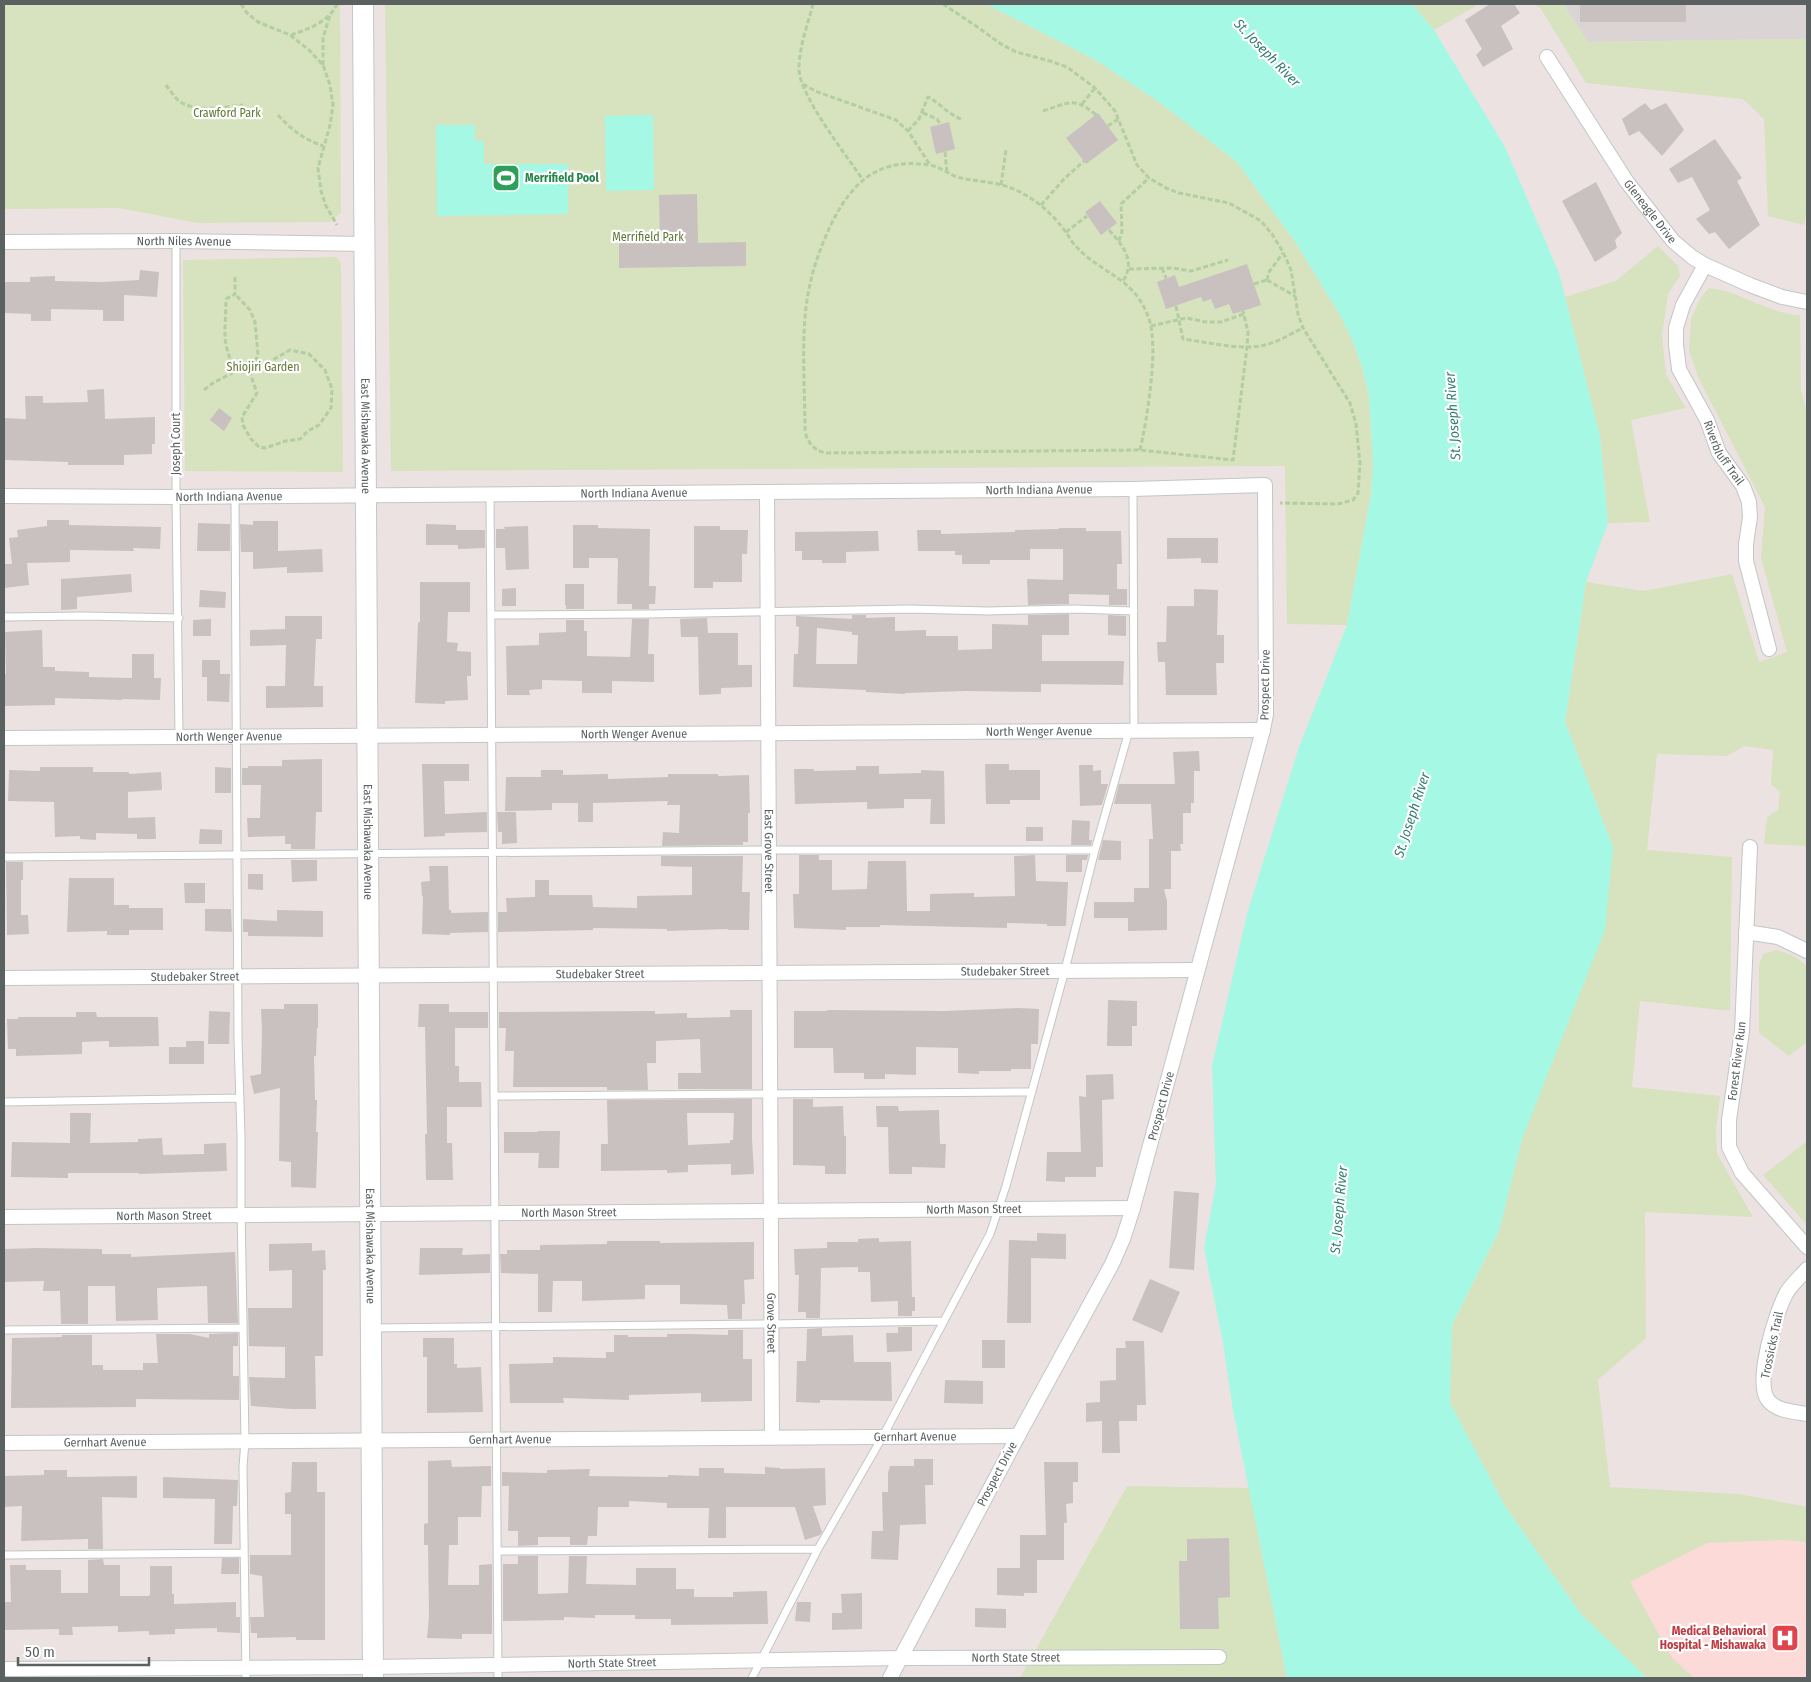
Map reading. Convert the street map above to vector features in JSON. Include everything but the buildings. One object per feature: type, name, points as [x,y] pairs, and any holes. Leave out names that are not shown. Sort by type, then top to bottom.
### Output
[{"type":"street","name":"East Mishawaka Avenue","points":[[363,4],[373,1673]]},
{"type":"street","name":"Gleneagle Drive","points":[[1548,57],[1627,182],[1650,214],[1673,241],[1705,265],[1782,297],[1807,302]]},
{"type":"street","name":"North Niles Avenue","points":[[4,242],[176,241],[365,244]]},
{"type":"street","name":"Riverbluff Trail","points":[[1705,265],[1683,305],[1676,328],[1679,369],[1707,420],[1719,453],[1743,486],[1749,502],[1750,517],[1746,544],[1746,561],[1769,649]]},
{"type":"street","name":"North Indiana Avenue","points":[[4,496],[176,497],[767,492],[1265,485]]},
{"type":"street","name":"Prospect Drive","points":[[890,1678],[1018,1436],[1112,1264],[1133,1208],[1266,714],[1265,485]]},
{"type":"street","name":"East Grove Street","points":[[767,492],[771,1210]]},
{"type":"street","name":"North Wenger Avenue","points":[[4,738],[1263,730]]},
{"type":"street","name":"Forest River Run","points":[[1750,847],[1742,1032],[1729,1120],[1729,1147],[1742,1174],[1807,1247]]},
{"type":"street","points":[[1746,932],[1778,936],[1807,951]]},
{"type":"street","name":"Studebaker Street","points":[[4,978],[1197,970]]},
{"type":"street","name":"North Mason Street","points":[[4,1217],[1133,1208]]},
{"type":"street","name":"Grove Street","points":[[771,1210],[772,1436]]},
{"type":"street","name":"Trossicks Trail","points":[[1807,1269],[1788,1290],[1777,1312],[1763,1372],[1763,1387],[1767,1400],[1775,1406],[1807,1414]]},
{"type":"street","name":"Gernhart Avenue","points":[[4,1443],[772,1436],[1018,1436]]},
{"type":"street","name":"North State Street","points":[[4,1669],[373,1673],[498,1672],[762,1661],[901,1658],[1219,1657]]},
{"type":"lane","name":"Joseph Court","points":[[176,241],[176,497],[179,737]]},
{"type":"lane","points":[[752,1678],[818,1549],[883,1436],[990,1234],[1000,1208],[1065,970],[1095,850],[1132,731],[1134,611],[1133,488]]},
{"type":"lane","points":[[490,494],[498,1672]]},
{"type":"lane","points":[[235,496],[234,584],[242,1328],[245,1441],[243,1467],[246,1672]]},
{"type":"lane","points":[[491,615],[909,610],[1074,609],[1134,611]]},
{"type":"lane","points":[[4,617],[178,618]]},
{"type":"lane","points":[[4,857],[769,850],[1095,850]]},
{"type":"lane","points":[[494,1096],[1032,1092]]},
{"type":"lane","points":[[4,1102],[240,1098]]},
{"type":"lane","points":[[371,1328],[944,1321]]},
{"type":"lane","points":[[4,1330],[242,1328]]},
{"type":"lane","points":[[497,1551],[818,1549]]},
{"type":"lane","points":[[4,1555],[244,1553]]},
{"type":"path","points":[[241,4],[247,13],[258,22],[290,35],[309,50],[323,65]]},
{"type":"path","points":[[290,35],[310,28],[324,20],[337,4]]},
{"type":"path","points":[[813,4],[799,67],[802,84],[806,95],[863,180]]},
{"type":"path","points":[[943,4],[1001,44],[1016,52],[1067,67],[1095,88],[1110,106],[1118,119],[1137,164],[1149,178],[1179,193],[1212,198],[1229,203],[1242,210],[1260,221],[1272,234],[1284,252],[1292,275],[1298,314],[1303,328],[1350,403],[1360,448],[1358,493],[1353,500],[1344,504],[1265,503]]},
{"type":"path","points":[[331,13],[323,38],[323,65],[330,85],[333,104],[330,125],[318,168],[321,191],[326,206],[337,225]]},
{"type":"path","points":[[802,84],[815,91],[896,120],[908,131],[930,165]]},
{"type":"path","points":[[166,85],[179,101],[188,105],[204,108],[243,105]]},
{"type":"path","points":[[1082,104],[1095,88]]},
{"type":"path","points":[[908,131],[923,113],[928,97],[937,102],[951,115],[963,120]]},
{"type":"path","points":[[1042,111],[1067,103],[1082,104],[1096,114]]},
{"type":"path","points":[[923,113],[937,119],[940,124]]},
{"type":"path","points":[[278,114],[293,131],[305,140],[323,146]]},
{"type":"path","points":[[1108,126],[1118,119]]},
{"type":"path","points":[[1001,185],[1006,150]]},
{"type":"path","points":[[945,152],[947,173]]},
{"type":"path","points":[[1041,205],[1065,178],[1084,161]]},
{"type":"path","points":[[1140,450],[1144,434],[1153,359],[1151,326],[1142,303],[1131,287],[1092,262],[1072,242],[1066,232],[1041,205],[1021,193],[1001,185],[957,177],[930,165],[911,164],[890,166],[863,180],[847,196],[837,210],[817,256],[809,286],[804,335],[805,432],[812,446],[818,451],[1140,450],[1233,460],[1247,347],[1248,332],[1244,313],[1213,323],[1186,318],[1151,326]]},
{"type":"path","points":[[1119,241],[1122,232],[1121,204],[1149,178]]},
{"type":"path","points":[[1066,232],[1087,216]]},
{"type":"path","points":[[1110,230],[1119,241],[1128,258],[1129,269],[1123,281]]},
{"type":"path","points":[[1267,280],[1269,272],[1284,252]]},
{"type":"path","points":[[1129,269],[1172,268],[1191,271],[1228,260]]},
{"type":"path","points":[[1162,268],[1166,278]]},
{"type":"path","points":[[204,390],[236,371],[250,373],[290,350],[309,354],[326,370],[332,389],[331,408],[319,425],[308,431],[300,439],[286,441],[265,448],[259,447],[251,439],[242,425],[242,416],[256,392],[250,373],[258,355],[255,322],[250,310],[235,294],[235,277]]},
{"type":"path","points":[[1254,284],[1267,280],[1295,296]]},
{"type":"path","points":[[235,294],[226,299],[224,337],[228,356],[236,371]]},
{"type":"path","points":[[1176,306],[1183,339],[1247,347],[1268,344],[1303,328]]},
{"type":"shaded area","points":[[1563,4],[1807,4],[1807,39],[1588,42]]},
{"type":"shaded area","points":[[1783,1540],[1807,1542],[1807,1678],[1694,1678],[1672,1658],[1629,1582],[1707,1543]]},
{"type":"green space","name":"Crawford Park","points":[[4,4],[340,4],[341,213],[329,222],[198,223],[119,208],[4,209]]},
{"type":"green space","name":"Merrifield Park","points":[[385,4],[986,4],[1094,59],[1159,102],[1237,162],[1296,243],[1339,313],[1354,344],[1369,395],[1373,462],[1371,495],[1347,625],[1287,624],[1285,466],[391,471]]},
{"type":"green space","points":[[1412,4],[1479,4],[1434,30]]},
{"type":"green space","points":[[1535,4],[1563,4],[1588,42],[1807,39],[1807,207],[1804,225],[1768,216],[1764,119],[1743,99],[1586,83],[1541,9]]},
{"type":"green space","points":[[1658,246],[1678,266],[1680,276],[1668,294],[1662,335],[1666,375],[1686,408],[1631,420],[1650,522],[1608,523],[1600,436],[1565,297],[1616,281]]},
{"type":"green space","name":"Shiojiri Garden","points":[[336,257],[341,263],[343,472],[185,471],[183,260]]},
{"type":"green space","points":[[1709,288],[1732,293],[1777,311],[1800,315],[1801,390],[1807,412],[1807,846],[1764,844],[1767,817],[1778,810],[1780,792],[1771,784],[1773,750],[1744,746],[1727,756],[1657,754],[1647,850],[1732,857],[1730,1011],[1640,1001],[1632,1087],[1720,1096],[1716,1130],[1717,1154],[1753,1217],[1645,1212],[1646,1338],[1598,1380],[1610,1487],[1739,1494],[1807,1507],[1807,1542],[1783,1540],[1707,1543],[1630,1582],[1672,1658],[1694,1678],[1647,1678],[1581,1614],[1505,1506],[1450,1403],[1452,1325],[1499,1231],[1522,1139],[1613,847],[1565,722],[1586,582],[1644,591],[1732,574],[1759,662],[1787,652],[1761,558],[1765,507],[1698,377],[1689,350],[1691,319],[1701,297]]},
{"type":"green space","points":[[1776,950],[1793,956],[1807,967],[1807,1042],[1789,1056],[1759,1033],[1759,965],[1763,954]]},
{"type":"green space","points":[[1807,1141],[1807,1225],[1763,1175]]},
{"type":"green space","points":[[1127,1486],[1249,1488],[1287,1678],[1020,1678]]},
{"type":"water","name":"St. Joseph River","points":[[986,4],[1412,4],[1434,30],[1505,147],[1559,273],[1600,436],[1608,523],[1586,582],[1565,722],[1613,847],[1605,930],[1522,1139],[1499,1231],[1452,1325],[1450,1403],[1505,1506],[1581,1614],[1647,1678],[1287,1678],[1233,1410],[1223,1343],[1204,1248],[1216,1184],[1212,1066],[1247,914],[1298,750],[1347,625],[1371,495],[1373,462],[1369,395],[1354,344],[1339,313],[1296,243],[1237,162],[1159,102],[1094,59]]},
{"type":"water","points":[[653,115],[654,190],[606,191],[605,116]]},
{"type":"water","points":[[436,125],[475,125],[475,141],[484,141],[484,164],[568,164],[568,214],[437,216]]},
{"type":"place","name":"Merrifield Pool","points":[[506,178]]},
{"type":"place","name":"Medical Behavioral Hospital - Mishawaka","points":[[1785,1638]]}]
